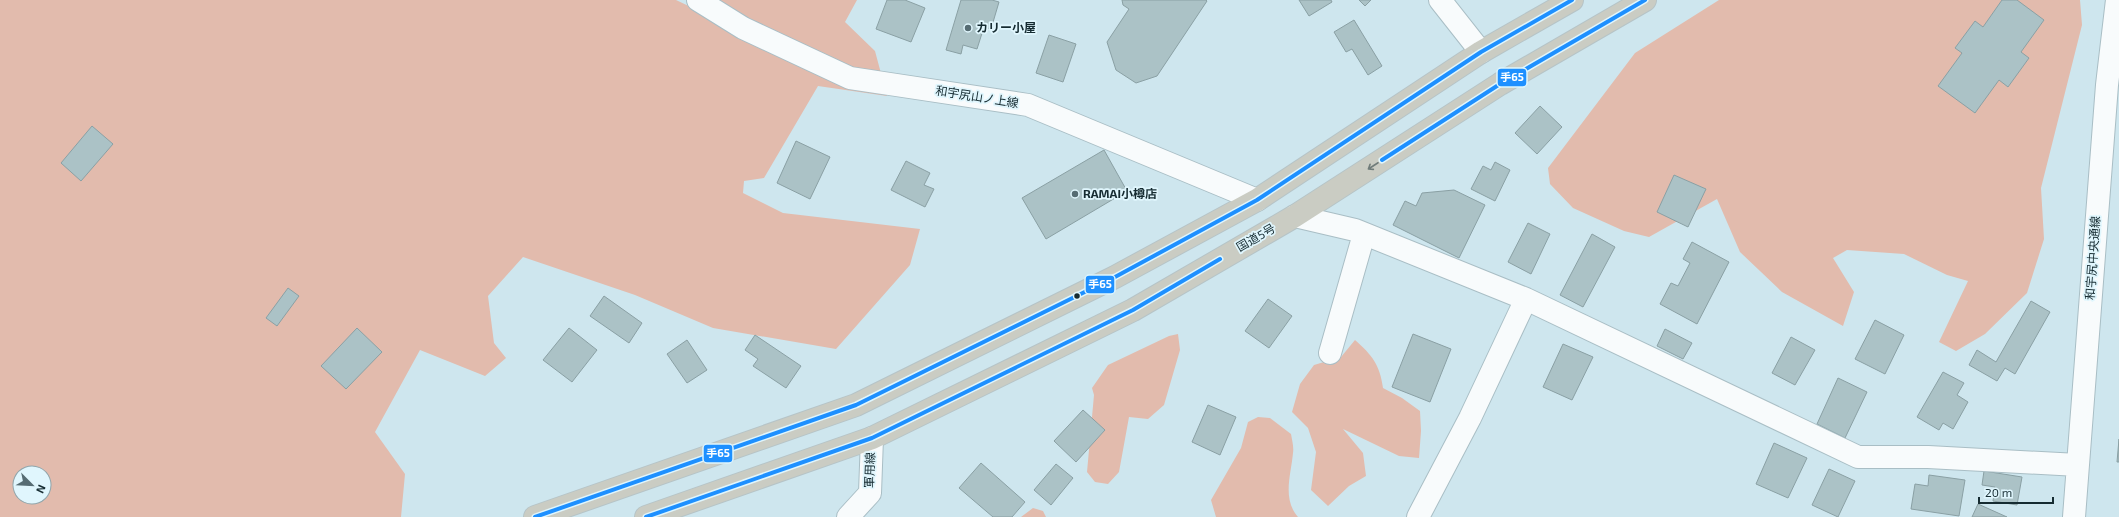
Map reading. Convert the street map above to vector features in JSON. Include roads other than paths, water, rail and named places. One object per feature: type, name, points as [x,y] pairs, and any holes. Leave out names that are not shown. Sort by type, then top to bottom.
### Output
[{"type":"highway","points":[[535,517],[856,405],[1115,277],[1257,200],[1481,52],[1572,0]]},
{"type":"highway","name":"国道5号","points":[[646,517],[872,438],[1133,310],[1295,216],[1500,84],[1645,0]]},
{"type":"street","name":"和宇尻山ノ上線","points":[[698,0],[743,28],[850,78],[1028,105],[1257,200]]},
{"type":"street","points":[[1440,0],[1481,52]]},
{"type":"street","name":"和宇尻中央通線","points":[[2074,517],[2107,85],[2117,0]]},
{"type":"street","points":[[1295,216],[1364,234],[1526,299],[1858,457],[1928,456],[2078,465]]},
{"type":"street","points":[[1330,353],[1364,234]]},
{"type":"street","points":[[1418,517],[1470,418],[1526,299]]},
{"type":"street","name":"軍用線","points":[[848,517],[870,492],[872,438]]},
{"type":"place","name":"カリー小屋","points":[[968,28]]},
{"type":"place","name":"RAMAI小樽店","points":[[1075,194]]}]
